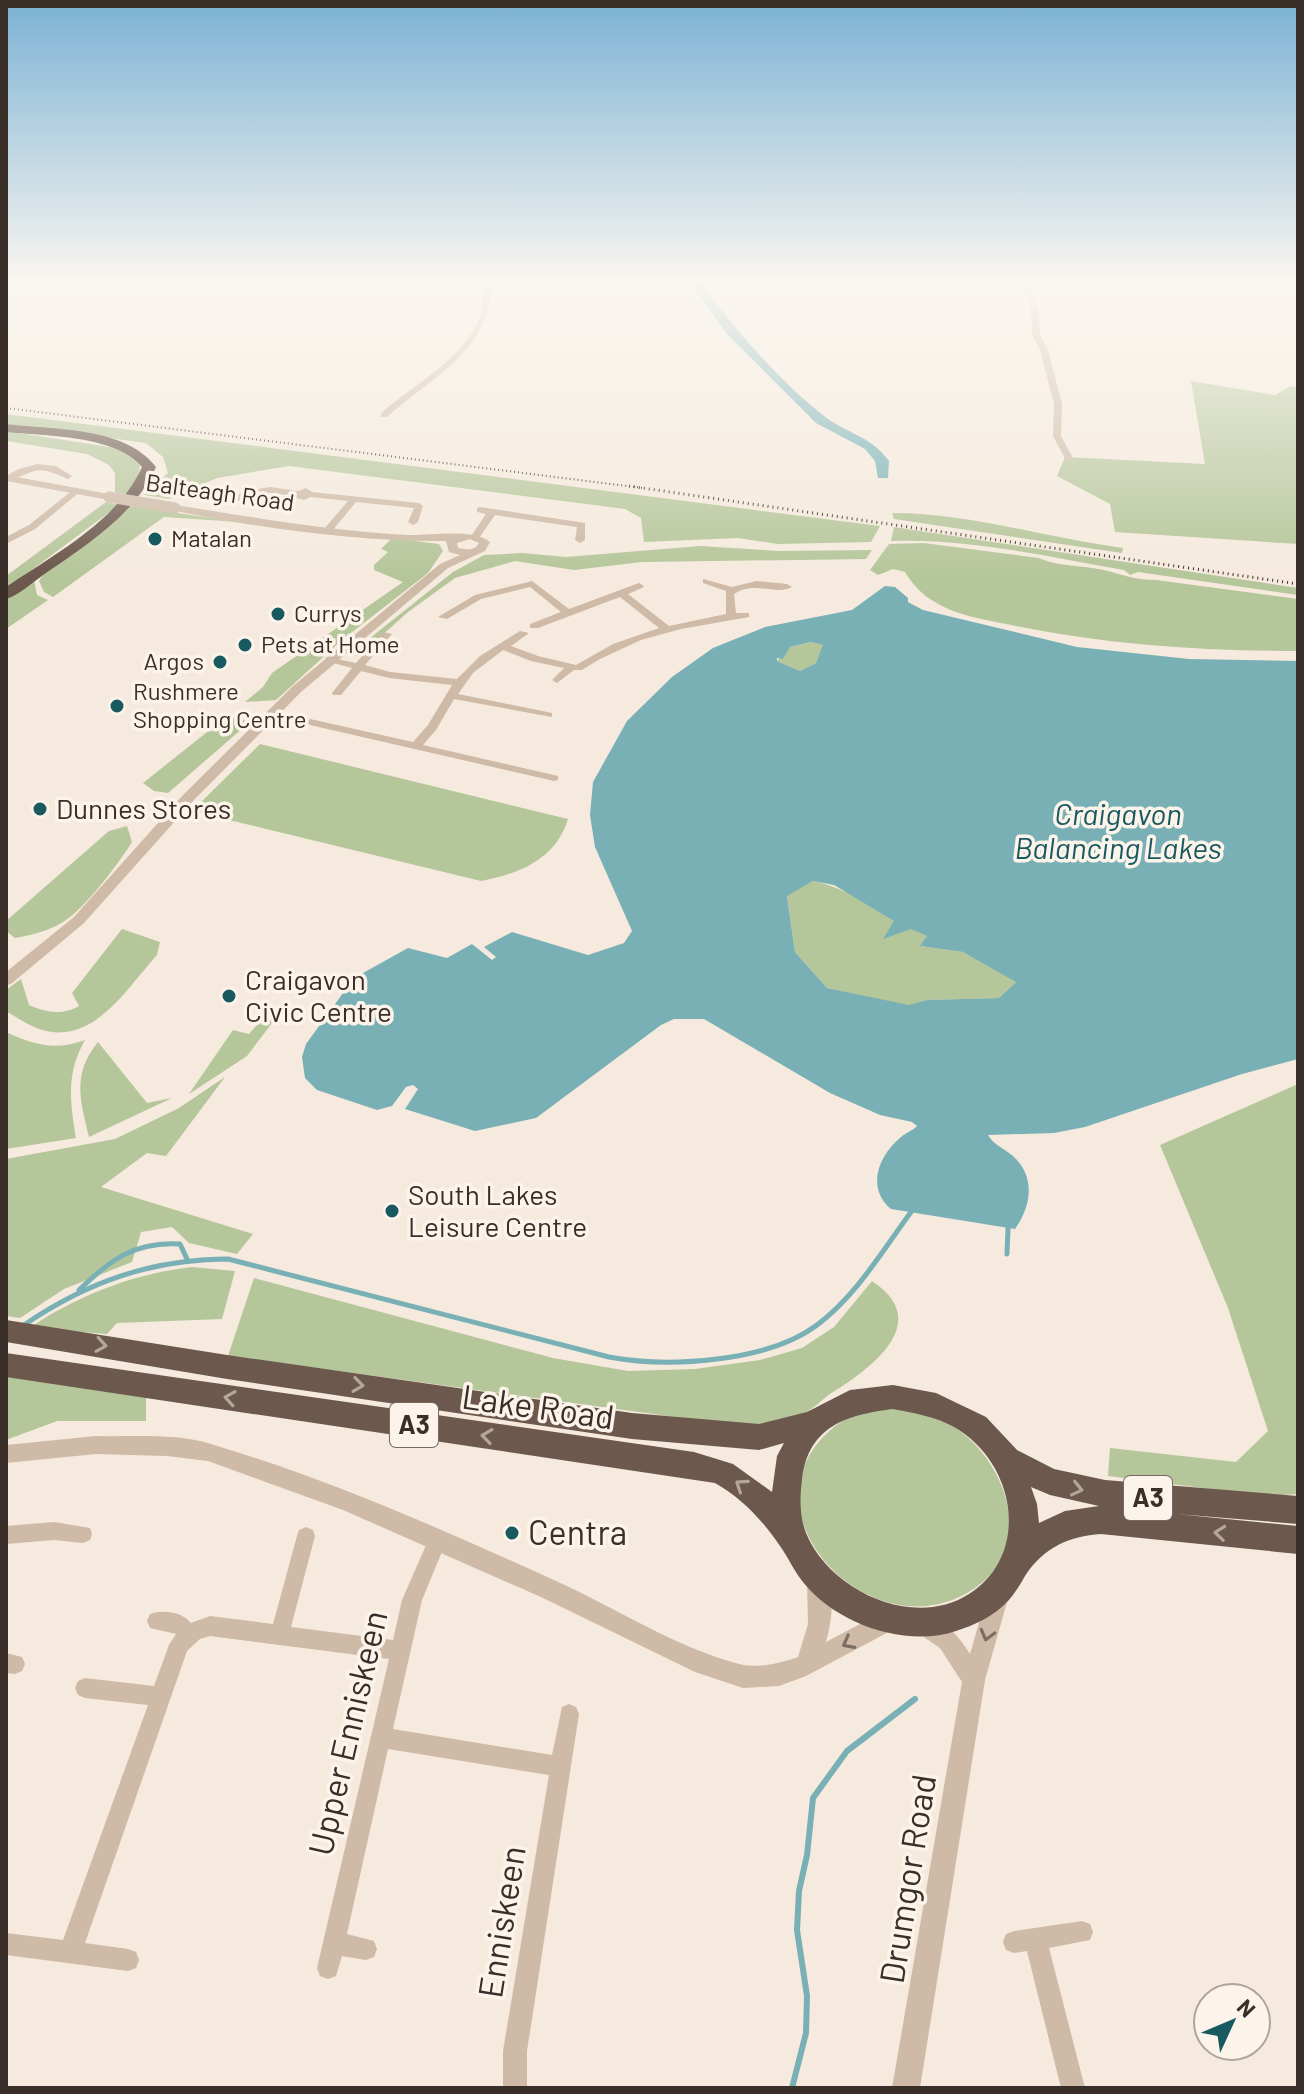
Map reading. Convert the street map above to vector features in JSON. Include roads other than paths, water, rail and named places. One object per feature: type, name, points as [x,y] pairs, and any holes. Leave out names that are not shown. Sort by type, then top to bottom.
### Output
[{"type":"highway","points":[[6,428],[108,443],[142,455],[149,467],[148,476],[135,494],[104,522],[6,594]]},
{"type":"highway","name":"Lake Road","points":[[15,1332],[227,1367],[632,1426],[759,1437],[816,1422]]},
{"type":"highway","name":"Lake Road","points":[[6,1365],[694,1465],[722,1473],[750,1491],[794,1541]]},
{"type":"highway","name":"A3","points":[[1017,1563],[1025,1520],[1022,1497],[1005,1459],[972,1423],[954,1411],[921,1398],[887,1395],[854,1400],[816,1422],[797,1446],[786,1475],[785,1507],[794,1541],[817,1576],[843,1598],[890,1619],[923,1623],[952,1618],[978,1607],[999,1590],[1034,1543],[1074,1521],[1101,1520],[1298,1540]]},
{"type":"highway","name":"A3","points":[[1005,1459],[1039,1477],[1089,1492],[1298,1510]]},
{"type":"street","points":[[384,415],[403,395],[427,379]]},
{"type":"street","points":[[1051,379],[1058,404],[1057,436],[1070,460]]},
{"type":"street","points":[[7,479],[35,466],[60,471],[68,476]]},
{"type":"street","name":"Balteagh Road","points":[[7,479],[175,508],[429,539],[453,544],[468,553]]},
{"type":"street","points":[[233,500],[248,492],[263,490],[296,493],[300,497],[309,494],[419,506],[413,522]]},
{"type":"street","points":[[6,541],[32,527],[77,491]]},
{"type":"street","points":[[324,528],[355,498]]},
{"type":"street","points":[[480,510],[582,525],[580,540]]},
{"type":"street","points":[[444,566],[453,544],[476,536],[492,512]]},
{"type":"street","points":[[6,980],[79,920],[188,798],[330,659],[444,566],[485,546],[482,539],[476,536]]},
{"type":"street","points":[[706,581],[732,590],[751,584],[782,588]]},
{"type":"street","points":[[441,618],[478,597],[532,584],[567,612]]},
{"type":"street","points":[[417,744],[436,727],[460,683],[502,646],[529,629],[567,612],[639,586]]},
{"type":"street","points":[[731,617],[729,593],[732,590]]},
{"type":"street","points":[[621,593],[667,629]]},
{"type":"street","points":[[502,646],[535,659],[578,668],[591,659],[667,629],[745,615]]},
{"type":"street","points":[[357,688],[341,689],[387,634]]},
{"type":"street","points":[[330,659],[389,675],[460,683]]},
{"type":"street","points":[[557,680],[572,667]]},
{"type":"street","points":[[453,696],[548,715]]},
{"type":"street","points":[[306,722],[417,744],[554,778]]},
{"type":"street","points":[[6,1454],[96,1445],[167,1447],[208,1452],[347,1502],[549,1589],[726,1673],[761,1678],[779,1675],[806,1665],[890,1619]]},
{"type":"street","points":[[6,1535],[54,1531],[83,1534]]},
{"type":"street","points":[[280,1633],[306,1536]]},
{"type":"street","name":"Upper Enniskeen","points":[[328,1968],[383,1738],[412,1600],[437,1542]]},
{"type":"street","points":[[806,1665],[820,1633],[823,1605],[817,1576]]},
{"type":"street","name":"Drumgor Road","points":[[906,2088],[974,1680],[999,1590]]},
{"type":"street","points":[[157,1621],[180,1624],[188,1635]]},
{"type":"street","points":[[923,1623],[948,1640],[974,1680]]},
{"type":"street","points":[[70,1953],[179,1645],[188,1635],[210,1626],[401,1651]]},
{"type":"street","points":[[85,1688],[161,1697]]},
{"type":"street","name":"Enniskeen","points":[[515,2088],[515,2051],[569,1714]]},
{"type":"street","points":[[383,1738],[561,1767]]},
{"type":"street","points":[[1073,2088],[1025,1940],[1082,1932]]},
{"type":"street","points":[[334,1943],[366,1949]]},
{"type":"street","points":[[6,1944],[128,1960]]},
{"type":"water","name":"Craigavon Balancing Lakes","points":[[885,586],[895,587],[908,598],[908,602],[923,610],[1077,647],[1189,659],[1298,661],[1298,1059],[1242,1074],[1085,1127],[1054,1133],[988,1135],[1016,1159],[1026,1176],[1029,1194],[1015,1229],[891,1209],[879,1192],[878,1172],[886,1153],[917,1126],[912,1122],[880,1115],[830,1093],[704,1019],[674,1019],[661,1025],[536,1118],[475,1131],[405,1109],[418,1089],[413,1085],[406,1087],[392,1106],[377,1110],[317,1090],[305,1078],[302,1057],[306,1044],[354,978],[408,948],[447,958],[472,944],[492,960],[496,957],[484,947],[512,932],[588,955],[624,943],[632,931],[595,847],[590,815],[593,782],[627,721],[672,677],[713,648],[765,627],[852,610]],"holes":[[[811,642],[823,645],[816,663],[800,671],[777,661],[777,658],[783,659],[790,647]],[[813,881],[834,885],[894,921],[883,939],[911,929],[927,936],[920,946],[963,952],[1016,982],[999,998],[927,1000],[909,1005],[827,988],[795,952],[787,896]]]},
{"type":"waterway","points":[[779,379],[821,420],[870,446],[882,461],[883,475]]},
{"type":"waterway","points":[[24,1325],[72,1297],[121,1276],[173,1263],[228,1259],[609,1357],[660,1362],[717,1359],[772,1347],[817,1325],[856,1287],[911,1212]]},
{"type":"waterway","points":[[1007,1254],[1008,1228]]},
{"type":"waterway","points":[[79,1290],[113,1261],[136,1249],[180,1244],[187,1259]]},
{"type":"waterway","points":[[792,2088],[806,2033],[807,1996],[797,1930],[799,1891],[807,1855],[813,1798],[847,1751],[915,1699]]},
{"type":"railway","points":[[6,408],[641,488]]},
{"type":"railway","points":[[629,486],[641,488]]},
{"type":"railway","points":[[641,488],[1298,584]]},
{"type":"place","name":"Matalan","points":[[155,539]]},
{"type":"place","name":"Currys","points":[[278,614]]},
{"type":"place","name":"Pets at Home","points":[[245,645]]},
{"type":"place","name":"Argos","points":[[220,662]]},
{"type":"place","name":"Rushmere Shopping Centre","points":[[117,706]]},
{"type":"place","name":"Dunnes Stores","points":[[40,809]]},
{"type":"place","name":"Craigavon Civic Centre","points":[[229,996]]},
{"type":"place","name":"South Lakes Leisure Centre","points":[[392,1211]]},
{"type":"place","name":"Centra","points":[[512,1533]]}]
